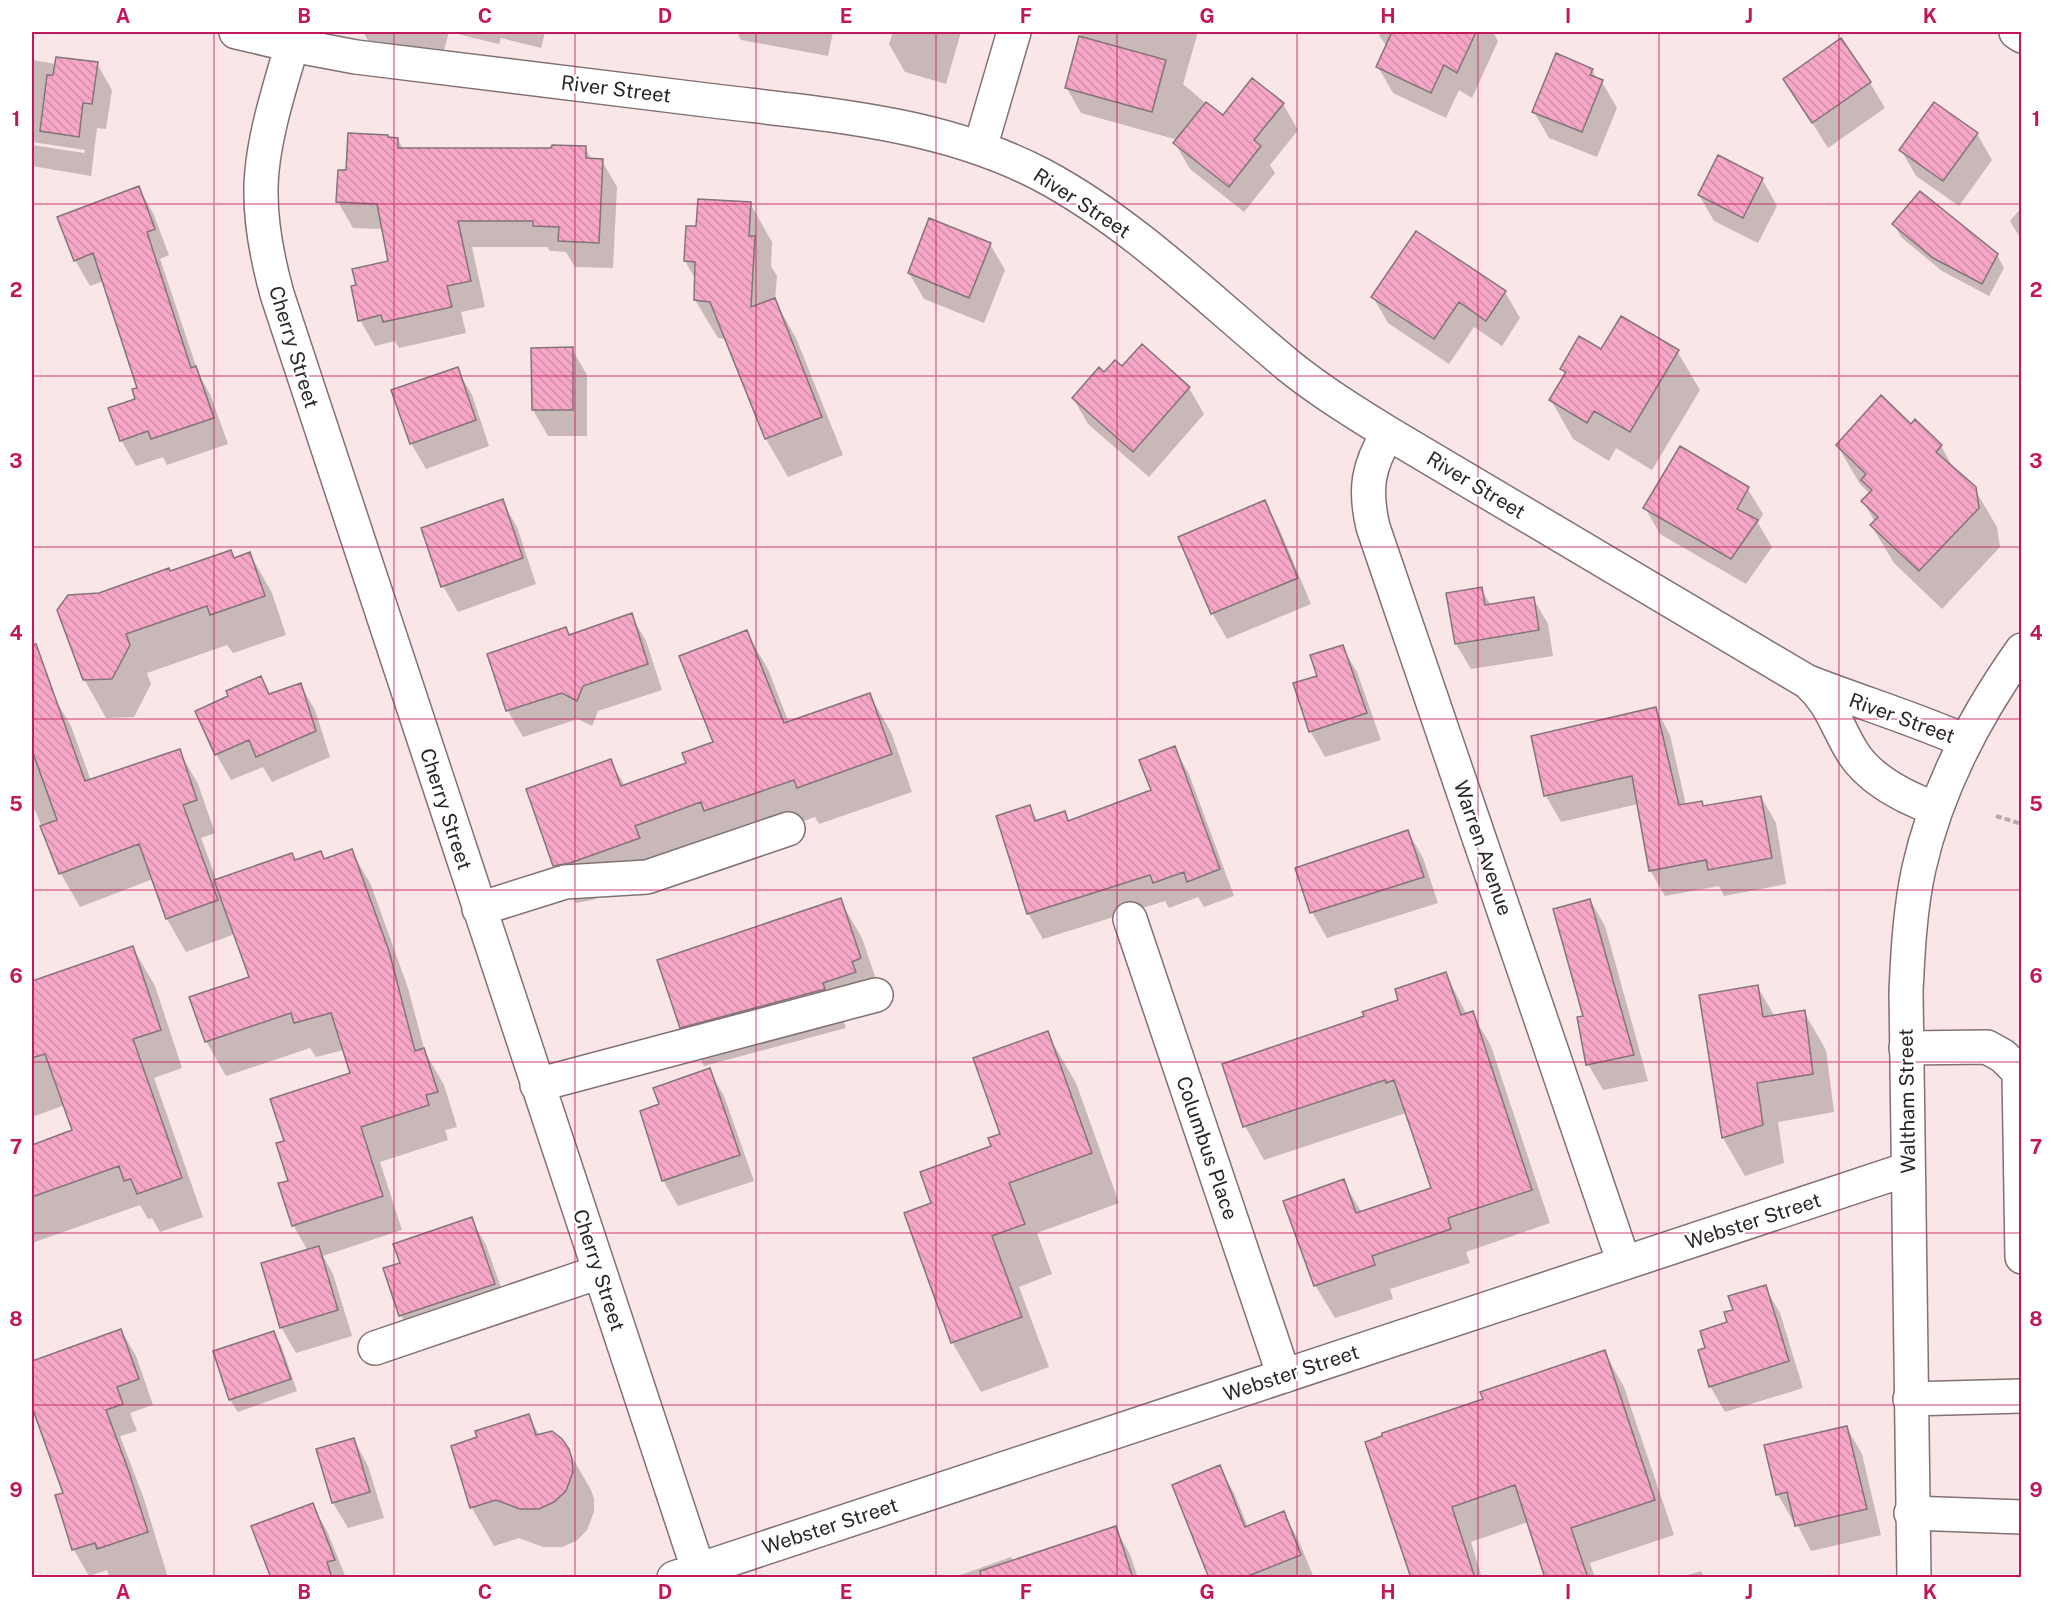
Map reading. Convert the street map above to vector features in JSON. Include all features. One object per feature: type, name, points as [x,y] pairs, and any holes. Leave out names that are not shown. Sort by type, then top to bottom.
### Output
[{"type":"street","name":"River Street","points":[[236,32],[294,38],[356,57],[838,116],[937,135],[980,148],[1043,176],[1105,214],[1135,236],[1323,392],[1388,433],[1806,681],[1852,700],[1915,719],[1965,741]]},
{"type":"street","points":[[980,148],[1014,32]]},
{"type":"street","points":[[2016,32],[2022,36]]},
{"type":"street","name":"Cherry Street","points":[[294,38],[265,149],[262,171],[262,217],[269,265],[290,339],[599,1272],[691,1575]]},
{"type":"street","name":"Warren Avenue","points":[[1388,433],[1371,467],[1367,488],[1373,527],[1624,1263]]},
{"type":"street","name":"Waltham Street","points":[[1914,1578],[1911,1513],[1906,1048],[1909,927],[1919,868],[1936,809],[1965,741],[1994,691],[2022,650]]},
{"type":"street","name":"River Street","points":[[1806,681],[1819,693],[1854,754],[1870,772],[1900,794],[1936,809]]},
{"type":"street","points":[[479,909],[578,879],[646,877],[788,829]]},
{"type":"street","name":"Columbus Place","points":[[1130,919],[1284,1376]]},
{"type":"street","points":[[537,1085],[876,995]]},
{"type":"street","points":[[1906,1048],[1987,1047],[2003,1056],[2019,1072],[2022,1257]]},
{"type":"street","name":"Webster Street","points":[[691,1575],[1908,1169]]},
{"type":"street","points":[[375,1348],[599,1272]]},
{"type":"street","points":[[1910,1399],[2022,1396]]},
{"type":"street","points":[[1911,1513],[2022,1517]]},
{"type":"path","points":[[1996,816],[2022,824]]},
{"type":"building","points":[[1387,32],[1476,32],[1457,73],[1444,65],[1431,93],[1376,67],[1391,34]]},
{"type":"building","points":[[1079,36],[1166,60],[1152,112],[1065,88]]},
{"type":"building","points":[[1841,38],[1871,82],[1812,123],[1783,79]]},
{"type":"building","points":[[1556,53],[1593,69],[1590,75],[1603,80],[1582,132],[1532,112]]},
{"type":"building","points":[[56,57],[98,62],[92,104],[83,103],[79,137],[40,131],[47,75],[53,75]]},
{"type":"building","points":[[1252,78],[1284,103],[1254,140],[1261,146],[1229,187],[1173,143],[1206,102],[1223,115]]},
{"type":"building","points":[[1934,102],[1978,133],[1943,181],[1899,150]]},
{"type":"building","points":[[348,133],[388,135],[388,137],[398,138],[398,148],[586,146],[586,158],[603,159],[599,243],[558,241],[559,227],[533,226],[533,221],[458,221],[471,281],[447,286],[452,307],[383,322],[381,315],[358,321],[351,286],[356,285],[352,269],[388,261],[377,204],[336,202],[338,170],[346,170]]},
{"type":"building","points":[[1718,155],[1763,178],[1743,218],[1698,195]]},
{"type":"building","points":[[139,186],[155,229],[147,232],[191,368],[196,366],[214,418],[151,439],[148,431],[120,441],[108,408],[135,399],[132,389],[137,388],[93,253],[74,261],[57,217]]},
{"type":"building","points":[[1920,191],[1998,254],[1982,284],[1933,258],[1892,224]]},
{"type":"building","points":[[698,199],[751,202],[749,236],[755,236],[751,307],[775,298],[822,417],[765,439],[710,302],[694,300],[695,262],[684,261],[686,226],[696,226]]},
{"type":"building","points":[[929,218],[991,243],[969,298],[908,273]]},
{"type":"building","points":[[1416,231],[1506,291],[1486,321],[1459,302],[1434,339],[1371,297]]},
{"type":"building","points":[[1621,316],[1679,350],[1630,432],[1594,411],[1587,423],[1549,400],[1566,372],[1560,369],[1579,336],[1601,349]]},
{"type":"building","points":[[1142,344],[1190,387],[1133,452],[1072,398],[1099,367],[1104,372],[1115,360],[1122,366]]},
{"type":"building","points":[[573,347],[573,410],[532,410],[531,348]]},
{"type":"building","points":[[458,367],[476,420],[410,444],[391,390]]},
{"type":"building","points":[[1881,395],[1911,424],[1915,419],[1942,445],[1936,452],[1976,487],[1979,508],[1919,571],[1870,525],[1878,517],[1861,501],[1872,490],[1861,480],[1866,474],[1836,445]]},
{"type":"building","points":[[1680,446],[1749,487],[1737,509],[1758,520],[1731,559],[1643,508]]},
{"type":"building","points":[[503,499],[523,558],[441,587],[421,528]]},
{"type":"building","points":[[1265,500],[1298,578],[1211,614],[1178,537]]},
{"type":"building","points":[[231,550],[234,558],[250,552],[265,596],[210,615],[207,606],[126,634],[130,645],[112,679],[83,680],[57,610],[68,595],[99,593],[169,568],[170,571]]},
{"type":"building","points":[[1482,587],[1485,605],[1534,597],[1539,630],[1455,644],[1446,593]]},
{"type":"building","points":[[632,613],[648,664],[583,686],[577,701],[562,693],[506,711],[487,654],[566,627],[569,635]]},
{"type":"building","points":[[747,630],[784,723],[870,693],[892,754],[797,788],[794,780],[704,811],[701,802],[635,826],[640,838],[570,863],[553,866],[526,789],[611,759],[621,786],[686,763],[682,753],[713,742],[679,656]]},
{"type":"building","points":[[36,644],[85,781],[180,749],[197,800],[183,805],[218,900],[166,919],[139,844],[59,874],[40,826],[57,820],[32,750],[32,645]]},
{"type":"building","points":[[1343,645],[1367,713],[1309,732],[1293,683],[1317,676],[1310,655]]},
{"type":"building","points":[[261,676],[269,694],[301,683],[316,731],[256,757],[249,740],[215,755],[195,711],[228,696],[226,691]]},
{"type":"building","points":[[1656,707],[1679,805],[1702,801],[1703,806],[1761,796],[1772,858],[1708,870],[1706,860],[1649,871],[1632,776],[1544,796],[1531,736]]},
{"type":"building","points":[[1175,746],[1220,869],[1187,882],[1184,872],[1153,883],[1150,875],[1027,914],[996,816],[1030,805],[1035,821],[1065,811],[1068,821],[1151,790],[1139,760]]},
{"type":"building","points":[[1408,830],[1424,877],[1310,913],[1295,868]]},
{"type":"building","points":[[352,849],[389,951],[415,1051],[424,1048],[438,1092],[426,1095],[429,1105],[361,1127],[383,1196],[292,1226],[278,1183],[288,1181],[276,1143],[284,1141],[270,1099],[350,1073],[331,1013],[294,1023],[291,1013],[205,1042],[189,997],[249,977],[214,880],[292,853],[295,860],[321,851],[324,859]]},
{"type":"building","points":[[841,898],[861,958],[852,962],[856,972],[823,983],[825,989],[680,1028],[657,960]]},
{"type":"building","points":[[1590,899],[1634,1055],[1586,1065],[1577,1017],[1583,1016],[1553,909]]},
{"type":"building","points":[[133,946],[161,1030],[133,1039],[182,1178],[137,1194],[131,1179],[124,1181],[119,1166],[32,1197],[32,1145],[72,1130],[45,1054],[32,1058],[32,981]]},
{"type":"building","points":[[1446,972],[1461,1015],[1473,1011],[1532,1190],[1448,1218],[1451,1229],[1372,1256],[1375,1265],[1314,1286],[1283,1201],[1344,1179],[1356,1213],[1431,1188],[1394,1080],[1386,1083],[1385,1080],[1243,1127],[1222,1064],[1364,1016],[1362,1012],[1398,1000],[1395,989]]},
{"type":"building","points":[[1758,985],[1763,1017],[1805,1010],[1813,1074],[1757,1083],[1763,1125],[1722,1138],[1699,995]]},
{"type":"building","points":[[1048,1031],[1092,1153],[1009,1183],[1025,1224],[992,1236],[1022,1317],[951,1343],[904,1213],[931,1203],[920,1172],[991,1146],[988,1138],[1000,1134],[973,1058]]},
{"type":"building","points":[[710,1068],[740,1155],[662,1181],[640,1111],[659,1104],[653,1088]]},
{"type":"building","points":[[472,1217],[495,1284],[399,1316],[383,1268],[400,1263],[393,1244]]},
{"type":"building","points":[[319,1246],[338,1310],[280,1328],[261,1263]]},
{"type":"building","points":[[1766,1285],[1789,1361],[1709,1387],[1698,1350],[1705,1348],[1700,1331],[1727,1322],[1724,1312],[1733,1310],[1728,1296]]},
{"type":"building","points":[[121,1329],[139,1379],[117,1387],[123,1404],[106,1410],[148,1532],[97,1549],[95,1543],[72,1550],[55,1495],[63,1493],[32,1407],[32,1361]]},
{"type":"building","points":[[274,1331],[291,1379],[229,1400],[213,1351]]},
{"type":"building","points":[[1605,1350],[1655,1500],[1571,1528],[1588,1578],[1545,1578],[1515,1485],[1452,1507],[1475,1578],[1411,1578],[1365,1442],[1382,1436],[1382,1433],[1483,1399],[1480,1392]]},
{"type":"building","points":[[529,1414],[536,1435],[552,1431],[569,1449],[573,1472],[566,1491],[554,1502],[539,1509],[520,1509],[496,1500],[470,1508],[451,1446],[477,1437],[475,1431]]},
{"type":"building","points":[[1847,1426],[1867,1509],[1795,1526],[1787,1492],[1776,1495],[1764,1445]]},
{"type":"building","points":[[354,1438],[370,1492],[332,1503],[316,1449]]},
{"type":"building","points":[[1220,1465],[1245,1527],[1284,1511],[1301,1555],[1243,1578],[1209,1578],[1172,1485]]},
{"type":"building","points":[[313,1503],[335,1560],[327,1562],[332,1578],[271,1578],[251,1526]]},
{"type":"building","points":[[1116,1526],[1133,1578],[981,1578],[980,1571]]}]
